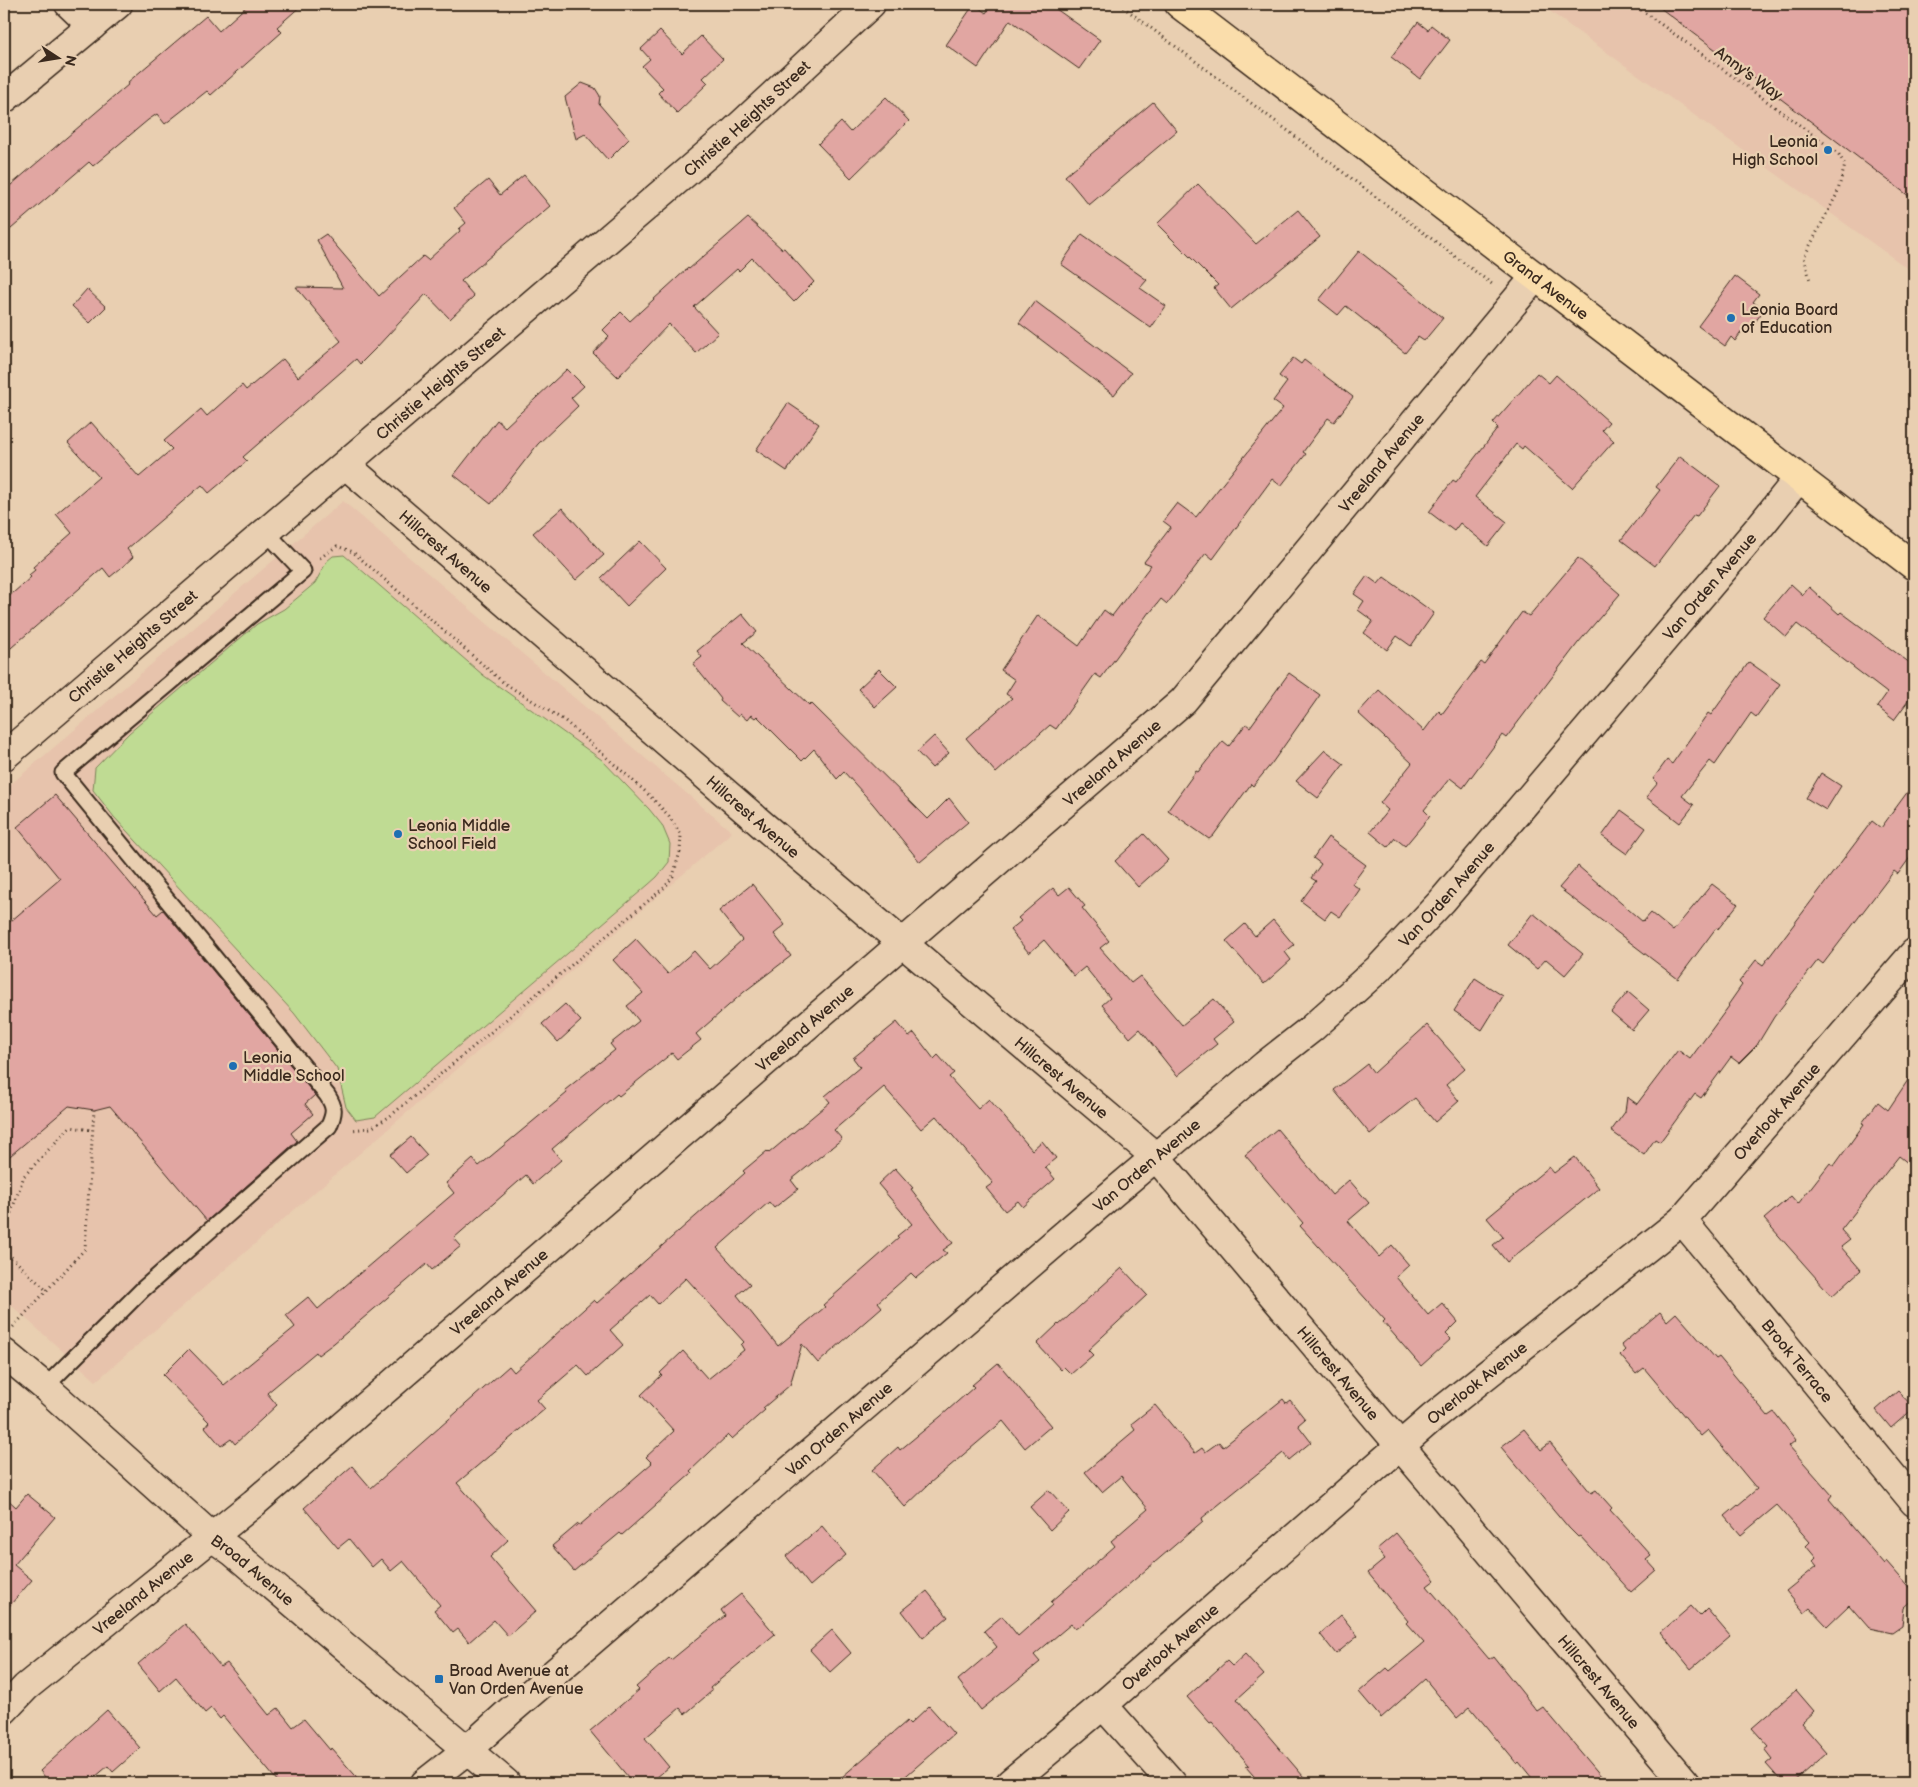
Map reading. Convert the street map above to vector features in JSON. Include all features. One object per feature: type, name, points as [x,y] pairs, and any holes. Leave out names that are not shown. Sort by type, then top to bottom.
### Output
[{"type":"main road","name":"Grand Avenue","points":[[1179,4],[1914,566]]},
{"type":"street","points":[[69,4],[92,26]]},
{"type":"street","points":[[4,99],[118,4]]},
{"type":"street","name":"Christie Heights Street","points":[[4,756],[267,533],[731,134],[871,4]]},
{"type":"street","name":"Vreeland Avenue","points":[[4,1710],[26,1687],[285,1477],[1182,701],[1536,276]]},
{"type":"street","name":"Hillcrest Avenue","points":[[346,465],[750,814],[1156,1157],[1685,1783]]},
{"type":"street","name":"Van Orden Avenue","points":[[425,1783],[467,1750],[533,1691],[1156,1157],[1265,1065],[1311,1029],[1379,968],[1442,901],[1798,479]]},
{"type":"street","name":"Overlook Avenue","points":[[1010,1783],[1103,1705],[1432,1418],[1682,1220],[1914,952]]},
{"type":"street","name":"Brook Terrace","points":[[1682,1220],[1914,1502]]},
{"type":"street","name":"Broad Avenue","points":[[7,1341],[45,1387],[212,1537],[233,1552],[506,1783]]},
{"type":"street","points":[[1103,1705],[1172,1783]]},
{"type":"lane","points":[[45,1387],[143,1289],[329,1126],[334,1113],[333,1104],[327,1094],[63,774],[303,571],[267,533]]},
{"type":"path","points":[[1119,4],[1516,301]]},
{"type":"path","name":"Anny's Way","points":[[1633,4],[1838,153],[1845,165],[1837,194],[1804,256],[1810,280]]},
{"type":"path","points":[[303,571],[337,546],[353,552],[504,683],[565,721],[647,793],[669,816],[681,835],[680,852],[673,876],[665,887],[389,1117],[371,1128],[346,1130],[329,1126]]},
{"type":"path","points":[[4,915],[10,922]]},
{"type":"path","points":[[7,1341],[47,1291],[85,1249],[94,1110]]},
{"type":"path","points":[[4,1232],[24,1176],[70,1127],[92,1130]]},
{"type":"path","points":[[4,1250],[47,1291]]},
{"type":"shaded area","name":"Leonia High School","points":[[1540,4],[1914,4],[1914,273],[1570,26]]},
{"type":"shaded area","name":"Leonia Middle School","points":[[343,501],[732,832],[96,1381],[4,1299],[4,790]]},
{"type":"green space","name":"Leonia Middle School Field","points":[[344,555],[483,675],[602,760],[662,825],[670,844],[669,862],[648,885],[375,1117],[356,1120],[346,1107],[337,1069],[294,1013],[114,817],[93,790],[95,768],[129,733],[257,624],[284,609],[315,583],[327,561],[333,556]]},
{"type":"building","points":[[249,4],[303,4],[277,27],[282,32],[211,95],[207,91],[165,124],[157,114],[148,120],[93,166],[89,162],[4,235],[4,191],[206,16],[219,31]]},
{"type":"building","points":[[974,4],[986,13],[991,6],[987,4],[1049,4],[1100,40],[1079,69],[1010,20],[978,68],[946,45]]},
{"type":"building","points":[[1655,4],[1914,4],[1914,200],[1830,136]]},
{"type":"building","points":[[1418,22],[1428,30],[1431,25],[1450,40],[1420,79],[1391,57]]},
{"type":"building","points":[[660,31],[682,54],[701,36],[723,59],[703,78],[708,83],[677,113],[658,93],[663,88],[642,66],[650,59],[641,49]]},
{"type":"building","points":[[582,83],[595,88],[600,96],[599,104],[629,139],[608,160],[585,134],[576,139],[565,97]]},
{"type":"building","points":[[886,97],[909,121],[851,178],[818,144],[841,122],[850,132]]},
{"type":"building","points":[[1153,102],[1177,131],[1089,205],[1065,176]]},
{"type":"building","points":[[524,175],[550,206],[461,281],[474,296],[450,319],[426,294],[360,364],[356,359],[243,457],[247,461],[209,493],[202,485],[127,549],[133,557],[121,568],[110,577],[103,568],[4,654],[4,601],[31,577],[29,575],[35,570],[33,567],[72,533],[56,514],[99,477],[68,443],[91,422],[139,477],[172,449],[164,441],[201,409],[207,416],[242,385],[246,390],[283,359],[298,377],[341,341],[296,287],[343,288],[317,240],[326,234],[379,296],[423,256],[428,260],[460,231],[459,229],[466,223],[454,208],[488,180],[500,195]]},
{"type":"building","points":[[1198,184],[1256,244],[1298,210],[1320,237],[1231,309],[1214,288],[1218,285],[1157,224]]},
{"type":"building","points":[[748,218],[782,249],[784,248],[814,282],[794,302],[752,258],[739,271],[737,269],[694,307],[718,333],[696,353],[669,324],[618,377],[593,353],[609,336],[603,330],[621,312],[630,321],[688,268]]},
{"type":"building","points":[[1082,234],[1147,280],[1140,288],[1166,306],[1151,328],[1061,264]]},
{"type":"building","points":[[1359,251],[1443,318],[1424,341],[1418,337],[1405,353],[1346,306],[1338,315],[1319,300]]},
{"type":"building","name":"Leonia Board of Education","points":[[1735,276],[1759,294],[1753,302],[1764,310],[1749,330],[1745,327],[1735,341],[1731,337],[1725,346],[1698,326]]},
{"type":"building","points":[[87,289],[106,307],[90,323],[72,306]]},
{"type":"building","points":[[1035,301],[1131,373],[1114,395],[1019,323]]},
{"type":"building","points":[[1293,358],[1301,364],[1304,360],[1353,397],[1334,422],[1328,418],[1303,452],[1306,454],[1281,486],[1272,479],[1213,559],[1206,553],[1167,604],[1161,599],[1149,612],[1101,678],[1095,674],[1056,729],[1050,725],[996,773],[966,738],[1012,698],[1006,694],[1015,680],[1001,670],[1038,615],[1079,646],[1104,610],[1112,616],[1151,565],[1144,562],[1171,527],[1163,521],[1177,503],[1196,517],[1283,408],[1273,401],[1287,382],[1279,376]]},
{"type":"building","points":[[567,369],[584,386],[571,398],[578,406],[538,444],[491,504],[454,475],[497,420],[505,427]]},
{"type":"building","points":[[1537,373],[1549,383],[1556,375],[1573,390],[1609,422],[1602,430],[1614,441],[1572,488],[1524,446],[1522,449],[1516,444],[1475,497],[1507,522],[1488,546],[1460,523],[1454,531],[1429,512],[1453,480],[1456,482],[1498,428],[1493,423]]},
{"type":"building","points":[[788,403],[819,424],[787,471],[756,450]]},
{"type":"building","points":[[1680,456],[1720,486],[1697,516],[1694,515],[1655,566],[1621,540],[1660,490],[1656,487]]},
{"type":"building","points":[[562,508],[604,555],[576,580],[533,533]]},
{"type":"building","points":[[640,541],[666,568],[627,606],[601,578]]},
{"type":"building","points":[[1578,558],[1620,594],[1578,643],[1506,738],[1502,735],[1463,788],[1450,778],[1424,810],[1430,816],[1405,846],[1395,838],[1388,847],[1370,832],[1388,810],[1380,803],[1412,763],[1358,713],[1379,690],[1424,731],[1439,711],[1442,714],[1481,662],[1484,664],[1522,612],[1529,616]]},
{"type":"building","points":[[1367,576],[1378,584],[1384,577],[1434,613],[1411,646],[1397,636],[1387,650],[1364,633],[1373,621],[1358,610],[1364,601],[1354,594]]},
{"type":"building","points":[[1791,584],[1803,595],[1809,587],[1839,614],[1841,612],[1914,666],[1914,693],[1894,720],[1877,707],[1887,693],[1797,624],[1786,637],[1763,617]]},
{"type":"building","points":[[742,614],[757,632],[743,643],[809,705],[811,703],[928,819],[949,798],[968,822],[920,862],[873,804],[844,772],[837,779],[814,749],[802,761],[757,716],[755,718],[751,715],[747,720],[740,714],[738,717],[720,701],[721,699],[693,664],[702,657],[697,651]]},
{"type":"building","points":[[1749,662],[1780,684],[1756,717],[1751,713],[1715,765],[1710,761],[1682,796],[1694,805],[1680,823],[1646,797],[1658,783],[1653,779],[1667,760],[1672,764],[1708,713],[1711,715]]},
{"type":"building","points":[[879,669],[897,687],[875,707],[858,689]]},
{"type":"building","points":[[1289,673],[1320,695],[1272,763],[1253,786],[1251,784],[1209,839],[1168,810],[1196,771],[1198,772],[1223,741],[1229,746],[1246,724],[1250,727]]},
{"type":"building","points":[[934,736],[949,753],[932,768],[917,752]]},
{"type":"building","points":[[1325,750],[1344,764],[1318,798],[1296,781]]},
{"type":"building","points":[[1821,773],[1841,786],[1826,810],[1806,798]]},
{"type":"building","points":[[1914,783],[1914,852],[1898,874],[1894,871],[1823,964],[1818,960],[1774,1017],[1757,1045],[1739,1063],[1731,1057],[1701,1098],[1695,1094],[1660,1142],[1655,1139],[1644,1155],[1611,1131],[1625,1112],[1627,1097],[1637,1104],[1678,1050],[1690,1059],[1729,1006],[1742,985],[1739,982],[1756,960],[1763,965],[1872,821],[1881,828]]},
{"type":"building","name":"Leonia Middle School","points":[[55,795],[157,915],[163,910],[315,1095],[305,1104],[313,1114],[291,1133],[297,1141],[207,1221],[110,1106],[94,1110],[69,1106],[4,1161],[4,927],[60,879],[17,827]]},
{"type":"building","points":[[1621,810],[1646,828],[1627,854],[1602,836]]},
{"type":"building","points":[[1144,834],[1168,860],[1138,887],[1115,861]]},
{"type":"building","points":[[1328,837],[1366,865],[1352,884],[1360,889],[1340,917],[1331,911],[1325,919],[1301,901],[1316,881],[1311,878],[1321,864],[1313,858]]},
{"type":"building","points":[[1578,866],[1643,922],[1651,913],[1673,931],[1712,884],[1738,904],[1718,929],[1716,928],[1678,979],[1559,888]]},
{"type":"building","points":[[752,884],[785,925],[774,934],[791,956],[744,992],[696,1034],[701,1040],[677,1059],[672,1053],[619,1096],[617,1094],[552,1149],[561,1160],[533,1184],[526,1175],[454,1238],[461,1246],[432,1270],[427,1264],[334,1343],[318,1355],[316,1352],[267,1393],[277,1405],[235,1444],[231,1439],[221,1446],[205,1427],[209,1422],[163,1375],[189,1349],[224,1385],[295,1327],[286,1315],[308,1297],[318,1309],[454,1193],[446,1183],[473,1159],[479,1166],[567,1093],[565,1090],[615,1050],[610,1044],[639,1021],[627,1006],[643,993],[613,960],[636,939],[668,974],[694,951],[710,969],[742,940],[719,911]]},
{"type":"building","points":[[1069,887],[1085,906],[1082,908],[1109,941],[1100,948],[1131,983],[1140,976],[1182,1025],[1214,999],[1234,1022],[1213,1039],[1217,1044],[1177,1076],[1140,1029],[1130,1038],[1102,1005],[1110,998],[1085,967],[1074,976],[1044,940],[1029,953],[1010,930],[1021,921],[1018,918],[1053,888],[1059,895]]},
{"type":"building","points":[[1533,913],[1583,954],[1565,975],[1546,959],[1537,969],[1508,945]]},
{"type":"building","points":[[1273,920],[1294,945],[1285,952],[1291,960],[1264,984],[1226,941],[1245,924],[1255,936]]},
{"type":"building","points":[[1475,978],[1503,996],[1482,1030],[1454,1011]]},
{"type":"building","points":[[1628,992],[1649,1010],[1632,1030],[1611,1012]]},
{"type":"building","points":[[565,1004],[581,1021],[558,1042],[542,1024]]},
{"type":"building","points":[[897,1022],[909,1037],[914,1033],[934,1059],[938,1055],[954,1073],[949,1077],[978,1109],[989,1099],[1032,1150],[1042,1141],[1056,1158],[1045,1167],[1055,1179],[1023,1207],[1018,1201],[1005,1211],[986,1188],[993,1183],[936,1116],[921,1129],[884,1087],[834,1130],[842,1139],[791,1180],[798,1189],[774,1208],[769,1202],[717,1248],[750,1284],[737,1295],[778,1346],[825,1307],[823,1305],[899,1238],[897,1236],[912,1224],[878,1184],[895,1168],[913,1188],[911,1189],[953,1243],[943,1250],[947,1253],[916,1278],[911,1273],[878,1302],[882,1307],[818,1363],[802,1344],[790,1385],[763,1408],[765,1410],[732,1439],[728,1435],[690,1471],[692,1473],[622,1535],[620,1533],[574,1571],[552,1546],[578,1524],[580,1525],[652,1463],[646,1457],[674,1431],[641,1395],[683,1351],[708,1379],[744,1350],[741,1345],[744,1342],[686,1278],[658,1304],[650,1295],[610,1330],[623,1345],[588,1376],[578,1365],[537,1400],[545,1409],[457,1483],[508,1540],[490,1557],[536,1611],[508,1636],[494,1620],[469,1642],[458,1629],[453,1633],[434,1610],[440,1605],[403,1561],[391,1571],[381,1559],[372,1567],[349,1539],[338,1548],[304,1508],[352,1466],[371,1488],[509,1366],[514,1372],[594,1300],[597,1303],[745,1173],[743,1171],[767,1151],[769,1153],[830,1102],[825,1096],[860,1067],[853,1058]]},
{"type":"building","points":[[1427,1025],[1465,1068],[1446,1085],[1459,1101],[1435,1122],[1415,1098],[1370,1134],[1334,1090],[1367,1064],[1374,1073]]},
{"type":"building","points":[[1914,1071],[1914,1168],[1899,1156],[1841,1230],[1850,1240],[1841,1247],[1861,1270],[1832,1296],[1764,1219],[1791,1196],[1798,1204],[1830,1163],[1834,1166],[1878,1102],[1888,1110]]},
{"type":"building","points":[[1277,1129],[1332,1195],[1349,1180],[1369,1203],[1348,1221],[1379,1257],[1392,1245],[1409,1265],[1396,1277],[1428,1315],[1442,1303],[1458,1322],[1446,1334],[1451,1339],[1421,1366],[1383,1322],[1385,1320],[1300,1226],[1303,1223],[1245,1155]]},
{"type":"building","points":[[411,1137],[427,1155],[406,1173],[390,1155]]},
{"type":"building","points":[[1575,1157],[1599,1188],[1507,1262],[1493,1245],[1503,1237],[1487,1218],[1549,1167],[1554,1173]]},
{"type":"building","points":[[1122,1268],[1147,1295],[1088,1350],[1093,1355],[1071,1374],[1064,1367],[1061,1370],[1037,1344]]},
{"type":"building","points":[[1660,1312],[1667,1321],[1676,1313],[1716,1359],[1719,1357],[1768,1416],[1774,1412],[1796,1440],[1789,1446],[1832,1495],[1829,1499],[1884,1564],[1886,1561],[1914,1593],[1914,1599],[1904,1608],[1902,1626],[1892,1633],[1869,1628],[1849,1605],[1827,1626],[1810,1608],[1804,1613],[1786,1591],[1817,1566],[1813,1561],[1816,1558],[1806,1546],[1810,1542],[1777,1505],[1741,1535],[1725,1516],[1757,1489],[1708,1430],[1701,1436],[1644,1368],[1636,1374],[1620,1355],[1625,1350],[1621,1345]]},
{"type":"building","points":[[998,1363],[1051,1426],[1025,1448],[1003,1421],[930,1483],[905,1507],[872,1470],[898,1447],[900,1450],[940,1417],[974,1387],[972,1385]]},
{"type":"building","points":[[1898,1391],[1914,1408],[1891,1428],[1876,1410]]},
{"type":"building","points":[[1283,1399],[1286,1403],[1290,1400],[1305,1419],[1298,1425],[1311,1442],[1289,1460],[1283,1453],[1202,1518],[1203,1521],[1084,1623],[1075,1629],[1071,1624],[1034,1655],[1040,1662],[981,1710],[958,1680],[997,1647],[984,1631],[1002,1616],[1018,1636],[1053,1605],[1051,1602],[1115,1546],[1111,1541],[1148,1509],[1121,1476],[1102,1492],[1085,1472],[1135,1430],[1131,1424],[1155,1405],[1195,1453],[1202,1448],[1205,1452],[1219,1442],[1223,1447]]},
{"type":"building","points":[[1524,1429],[1541,1450],[1550,1443],[1591,1493],[1596,1490],[1612,1508],[1610,1510],[1651,1555],[1646,1559],[1656,1570],[1631,1592],[1580,1536],[1578,1537],[1569,1528],[1501,1447]]},
{"type":"building","points":[[1049,1490],[1069,1512],[1050,1530],[1030,1507]]},
{"type":"building","points":[[27,1494],[55,1517],[14,1565],[32,1580],[4,1612],[4,1496],[16,1507]]},
{"type":"building","points":[[822,1526],[846,1555],[810,1586],[786,1556]]},
{"type":"building","points":[[1396,1533],[1435,1580],[1427,1586],[1489,1659],[1493,1656],[1537,1711],[1543,1707],[1607,1783],[1536,1783],[1519,1762],[1517,1764],[1470,1707],[1457,1718],[1425,1679],[1381,1718],[1359,1692],[1387,1668],[1390,1671],[1424,1643],[1406,1623],[1408,1621],[1368,1573],[1385,1559],[1377,1549]]},
{"type":"building","points":[[927,1591],[948,1617],[923,1638],[902,1611]]},
{"type":"building","points":[[741,1594],[775,1634],[710,1688],[712,1691],[685,1714],[680,1708],[645,1738],[669,1767],[650,1783],[633,1783],[590,1731],[639,1690],[636,1687],[669,1658],[671,1660],[725,1616],[721,1610]]},
{"type":"building","points":[[1691,1606],[1700,1616],[1707,1609],[1730,1636],[1691,1669],[1661,1632]]},
{"type":"building","points":[[1341,1615],[1358,1636],[1336,1654],[1320,1634]]},
{"type":"building","points":[[185,1624],[221,1667],[227,1663],[269,1715],[278,1708],[293,1727],[304,1719],[330,1750],[331,1748],[362,1783],[279,1783],[223,1716],[220,1719],[211,1708],[205,1713],[176,1677],[160,1691],[138,1664]]},
{"type":"building","points":[[832,1630],[851,1653],[830,1672],[810,1650]]},
{"type":"building","points":[[1245,1654],[1264,1675],[1237,1699],[1309,1783],[1260,1783],[1246,1767],[1249,1765],[1212,1722],[1210,1723],[1187,1697],[1227,1661],[1232,1666]]},
{"type":"building","points":[[1796,1690],[1814,1711],[1801,1723],[1827,1753],[1793,1783],[1783,1783],[1766,1764],[1772,1759],[1765,1750],[1769,1747],[1752,1728]]},
{"type":"building","points":[[929,1706],[954,1734],[900,1781],[896,1776],[887,1783],[835,1783],[907,1721],[910,1724]]},
{"type":"building","points":[[107,1710],[140,1748],[113,1772],[108,1766],[88,1783],[50,1783],[40,1771]]},
{"type":"place","name":"Leonia High School","points":[[1828,150]]},
{"type":"place","name":"Leonia Board of Education","points":[[1731,318]]},
{"type":"place","name":"Leonia Middle School Field","points":[[398,834]]},
{"type":"place","name":"Leonia Middle School","points":[[233,1066]]},
{"type":"place","name":"Broad Avenue at Van Orden Avenue","points":[[439,1679]]}]
